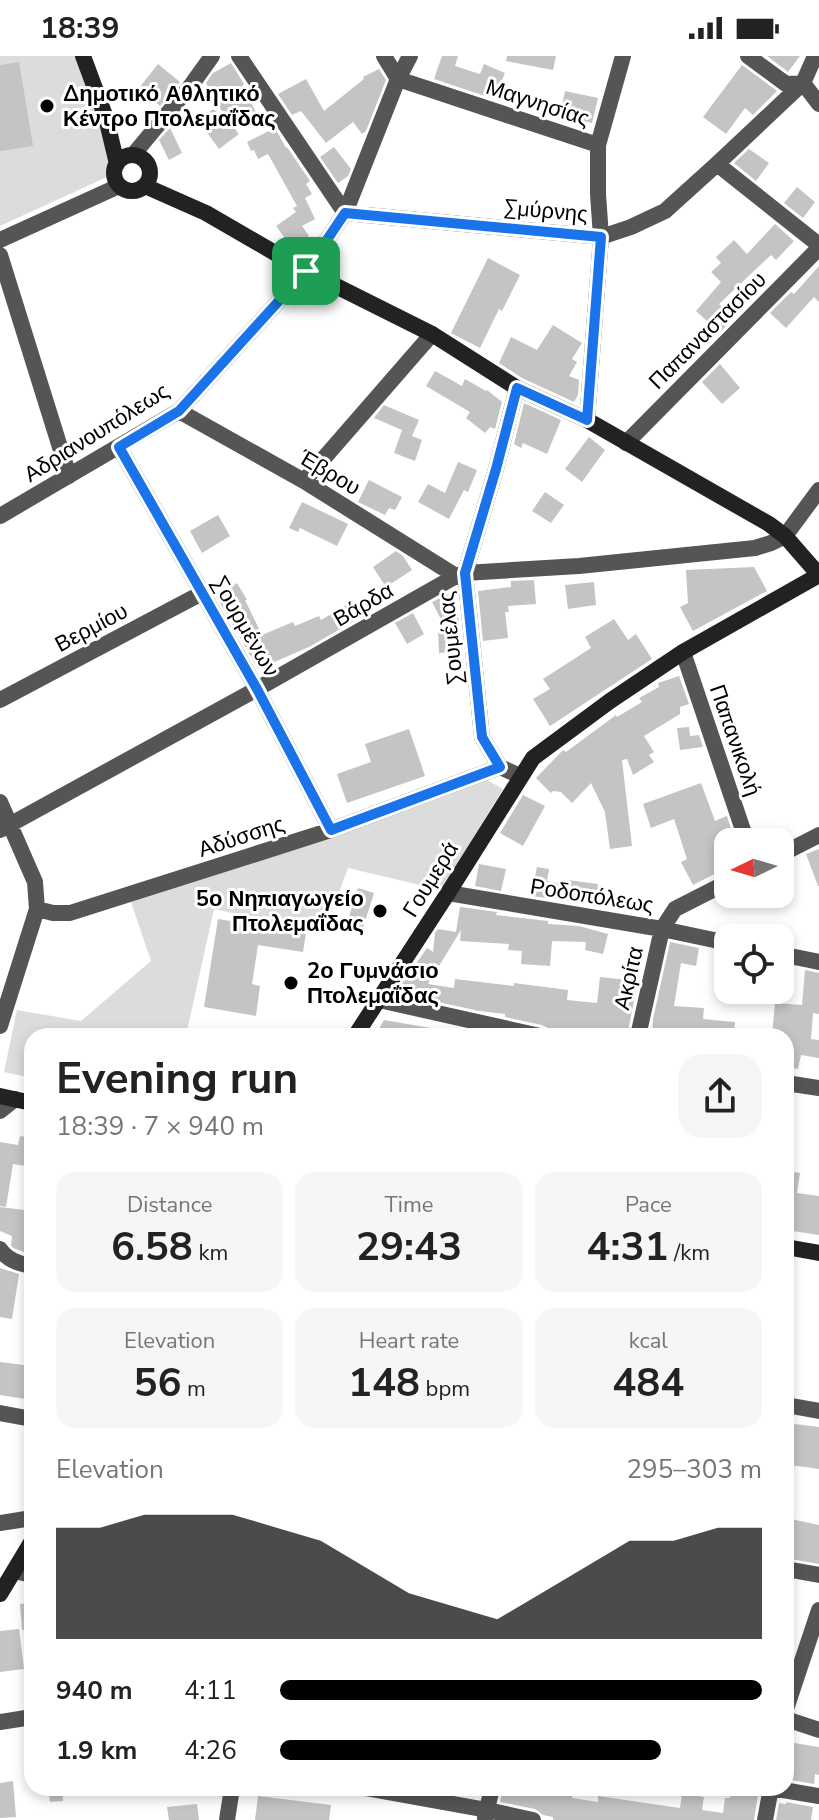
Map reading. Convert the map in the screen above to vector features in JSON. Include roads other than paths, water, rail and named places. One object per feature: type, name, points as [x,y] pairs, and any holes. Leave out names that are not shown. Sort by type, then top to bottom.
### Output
[{"type":"street","points":[[83,56],[106,118],[117,164]]},
{"type":"street","points":[[133,155],[212,56]]},
{"type":"street","points":[[239,56],[345,213]]},
{"type":"street","points":[[384,56],[398,79]]},
{"type":"street","name":"Αδριανουπόλεως","points":[[0,516],[179,411],[306,271],[345,213],[410,56]]},
{"type":"street","points":[[587,420],[601,237],[598,145],[623,56]]},
{"type":"street","points":[[748,56],[786,84],[803,83],[819,104]]},
{"type":"street","name":"Σμύρνης","points":[[345,213],[601,237],[631,227],[665,211],[717,164],[803,83],[815,56]]},
{"type":"street","name":"Μαγνησίας","points":[[398,79],[598,145]]},
{"type":"street","points":[[133,155],[148,164],[150,173],[145,186],[132,192],[119,186],[114,173],[124,157],[133,155]]},
{"type":"street","points":[[717,164],[819,246]]},
{"type":"street","points":[[0,240],[119,186]]},
{"type":"street","points":[[145,186],[206,213],[306,271],[432,334],[517,388],[587,420],[769,524],[785,536],[819,575],[683,652]]},
{"type":"street","name":"Παπαναστασίου","points":[[626,443],[819,246]]},
{"type":"street","points":[[0,255],[69,476]]},
{"type":"street","points":[[304,481],[432,334]]},
{"type":"street","name":"Σουμέλας","points":[[500,767],[482,737],[460,574],[496,469],[517,388]]},
{"type":"street","name":"Έβρου","points":[[179,411],[460,574]]},
{"type":"street","name":"Σουρμένων","points":[[119,447],[257,689],[331,830]]},
{"type":"street","points":[[785,536],[819,490]]},
{"type":"street","name":"Βάρδα","points":[[5,828],[460,574],[579,566],[755,548],[785,536]]},
{"type":"street","name":"Βερμίου","points":[[0,700],[202,593]]},
{"type":"street","name":"Γουμερά","points":[[360,1028],[533,758],[683,652]]},
{"type":"street","name":"Παπανικολή","points":[[683,652],[742,828]]},
{"type":"street","points":[[500,767],[520,776]]},
{"type":"street","name":"Αδύσσης","points":[[37,909],[70,913],[331,830],[500,767]]},
{"type":"street","points":[[0,802],[5,828],[35,882],[37,909],[0,1026]]},
{"type":"street","points":[[794,848],[819,835]]},
{"type":"street","points":[[662,929],[675,909],[714,889]]},
{"type":"street","name":"Ροδοπόλεως","points":[[448,893],[714,940]]},
{"type":"street","name":"Ακρίτα","points":[[640,1028],[662,929]]},
{"type":"street","points":[[794,957],[819,962]]},
{"type":"street","points":[[379,1000],[504,1028]]},
{"type":"street","points":[[794,1084],[819,1088]]},
{"type":"street","points":[[0,1111],[16,1099]]},
{"type":"street","points":[[794,1248],[819,1253]]},
{"type":"street","points":[[1,1255],[24,1265]]},
{"type":"street","points":[[794,1406],[819,1411]]},
{"type":"street","points":[[0,1413],[24,1418]]},
{"type":"street","points":[[0,1523],[24,1519]]},
{"type":"street","points":[[0,1594],[24,1554]]},
{"type":"street","points":[[794,1570],[819,1575]]},
{"type":"street","points":[[14,1571],[24,1573]]},
{"type":"street","points":[[794,1685],[819,1610]]},
{"type":"street","points":[[0,1722],[24,1718]]},
{"type":"street","points":[[794,1722],[819,1730]]},
{"type":"street","points":[[794,1792],[819,1796]]},
{"type":"street","points":[[227,1820],[231,1796]]},
{"type":"street","points":[[401,1796],[486,1815],[533,1820]]},
{"type":"street","points":[[765,1820],[770,1796]]},
{"type":"place","name":"Δημοτικό Αθλητικό Κέντρο Πτολεμαΐδας","points":[[47,106]]},
{"type":"place","name":"5ο Νηπιαγωγείο Πτολεμαΐδας","points":[[380,911]]},
{"type":"place","name":"2ο Γυμνάσιο Πτολεμαΐδας","points":[[291,983]]}]
